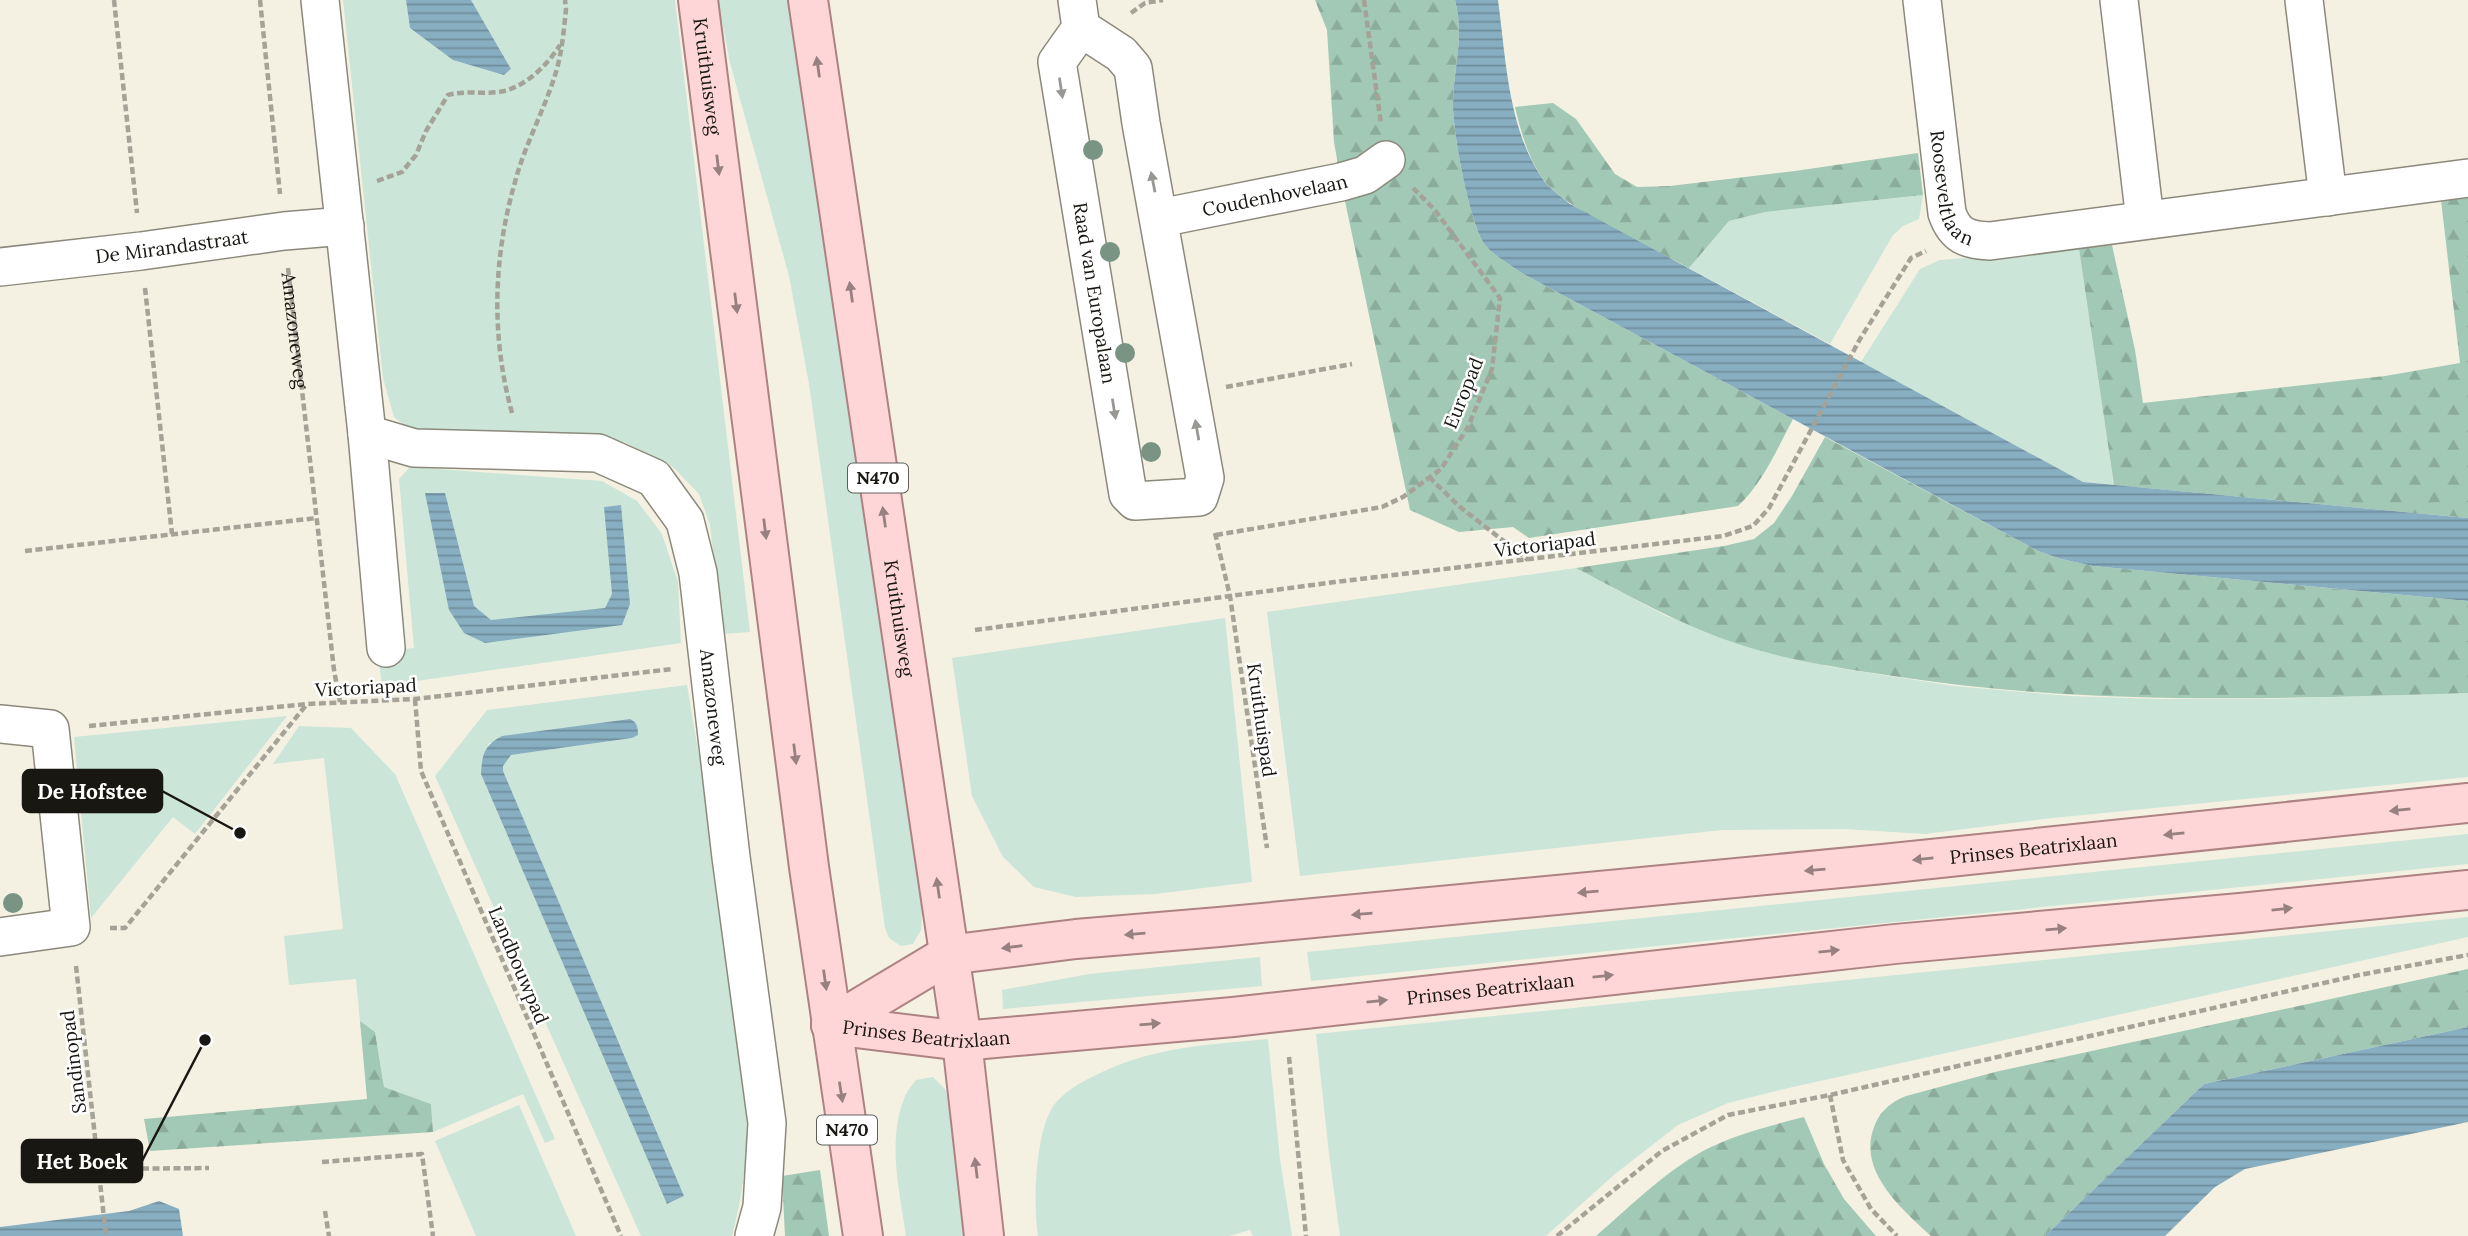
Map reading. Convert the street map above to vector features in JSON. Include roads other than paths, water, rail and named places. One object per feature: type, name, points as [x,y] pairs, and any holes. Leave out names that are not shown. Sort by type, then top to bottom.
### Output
[{"type":"main road","name":"Kruithuisweg","points":[[698,0],[831,1025],[863,1236]]},
{"type":"main road","name":"Kruithuisweg","points":[[808,0],[962,1041],[984,1236]]},
{"type":"main road","name":"Prinses Beatrixlaan","points":[[831,1025],[948,955],[1076,939],[1855,866],[2468,803]]},
{"type":"main road","name":"Prinses Beatrixlaan","points":[[831,1025],[962,1041],[1233,1017],[1895,944],[2468,890]]},
{"type":"street","points":[[320,0],[368,433],[386,648]]},
{"type":"street","name":"Rooseveltlaan","points":[[1922,0],[1947,213],[1951,224],[1970,240],[1990,241],[2468,178]]},
{"type":"street","points":[[2119,0],[2145,220]]},
{"type":"street","points":[[2304,0],[2328,197]]},
{"type":"street","name":"Raad van Europalaan","points":[[1079,14],[1133,68],[1160,218],[1205,478],[1199,496],[1135,501],[1128,494],[1057,62],[1079,14]]},
{"type":"street","name":"Coudenhovelaan","points":[[1160,218],[1340,182],[1365,175],[1386,160]]},
{"type":"street","name":"De Mirandastraat","points":[[0,267],[284,231],[345,226]]},
{"type":"street","name":"Amazoneweg","points":[[368,433],[414,449],[598,453],[654,478],[685,521],[698,573],[731,857],[767,1124],[762,1207],[754,1236]]},
{"type":"street","points":[[0,724],[50,729],[71,927],[0,937]]},
{"type":"water","points":[[406,0],[471,0],[511,69],[504,75],[453,60],[410,28]]},
{"type":"water","points":[[1455,0],[1498,0],[1510,92],[1522,137],[1545,182],[1570,204],[2083,482],[2468,518],[2468,601],[2093,566],[2061,559],[2038,551],[1520,272],[1486,246],[1474,220],[1469,200],[1459,157],[1453,106],[1459,27]]},
{"type":"water","points":[[425,493],[445,493],[474,606],[491,620],[605,608],[612,594],[604,507],[621,505],[630,604],[622,625],[485,643],[464,633],[449,610]]},
{"type":"water","points":[[630,719],[636,723],[638,730],[638,735],[632,738],[511,755],[503,766],[503,771],[684,1196],[667,1204],[481,774],[485,751],[502,736]]},
{"type":"water","points":[[2468,1027],[2468,1122],[2245,1169],[2215,1187],[2165,1236],[2045,1236],[2204,1084]]},
{"type":"water","points":[[159,1201],[179,1209],[183,1236],[0,1236],[0,1227],[129,1211]]},
{"type":"place","name":"De Hofstee","points":[[240,833]]},
{"type":"place","name":"Het Boek","points":[[205,1040]]}]
